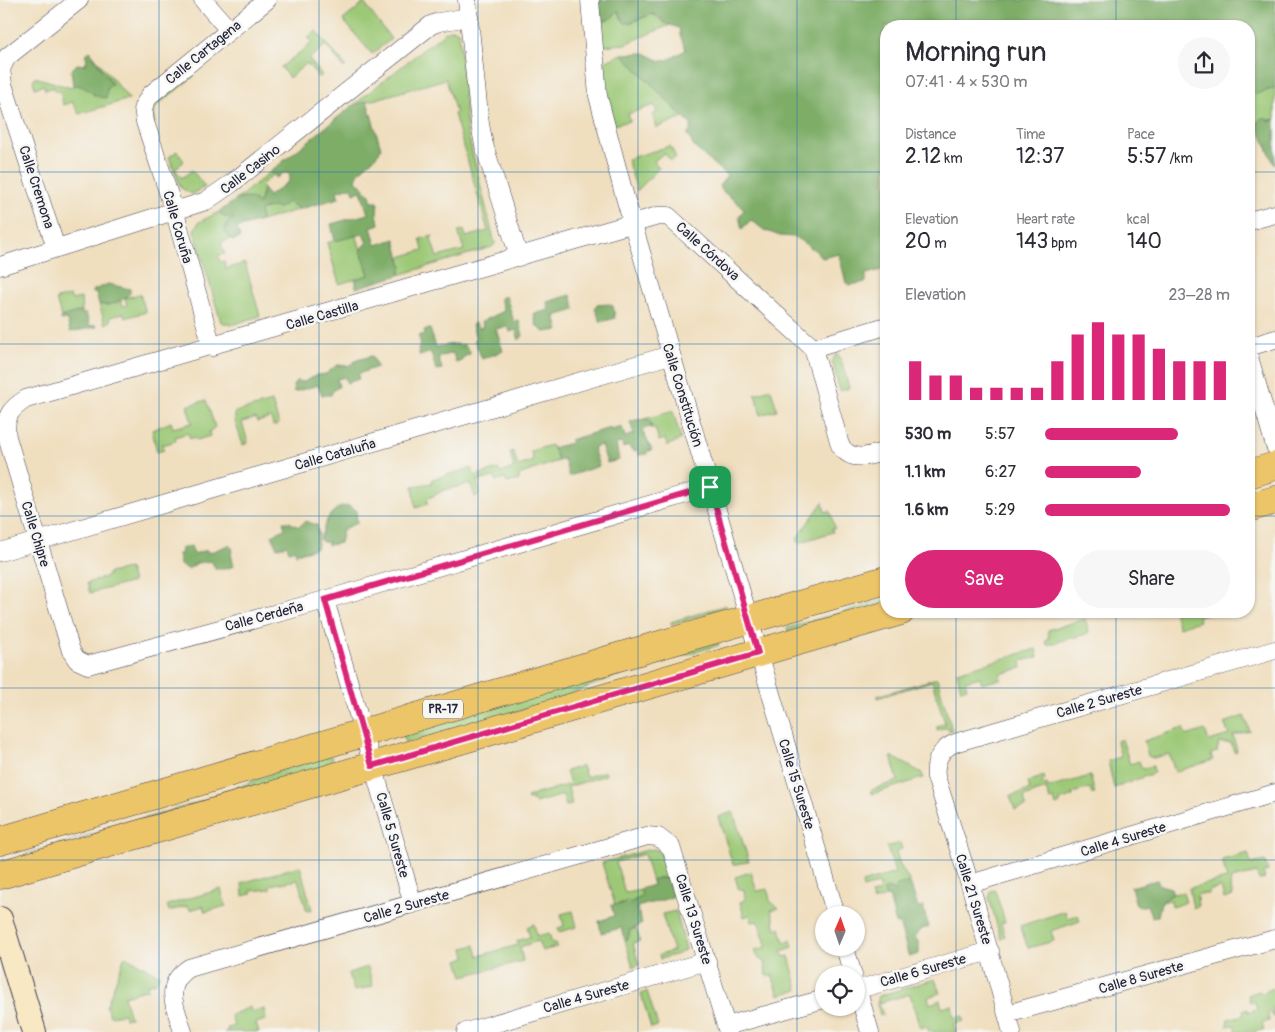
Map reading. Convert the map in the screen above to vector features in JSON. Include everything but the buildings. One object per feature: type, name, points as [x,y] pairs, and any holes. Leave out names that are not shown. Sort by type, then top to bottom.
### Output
[{"type":"main road","points":[[1255,472],[1275,466]]},
{"type":"main road","points":[[1255,506],[1275,500]]},
{"type":"main road","name":"PR-17","points":[[0,841],[362,732],[880,582]]},
{"type":"main road","name":"PR-17","points":[[0,874],[880,617]]},
{"type":"main road","points":[[0,920],[34,1032]]},
{"type":"street","points":[[1,69],[7,57],[79,0]]},
{"type":"street","points":[[203,0],[229,30]]},
{"type":"street","name":"Calle Cartagena","points":[[143,107],[150,95],[267,0]]},
{"type":"street","points":[[590,0],[598,96],[632,224]]},
{"type":"street","points":[[468,9],[484,144],[519,257]]},
{"type":"street","name":"Calle Casino","points":[[0,266],[175,213],[206,201],[232,184],[431,25],[468,9]]},
{"type":"street","name":"Calle Cremona","points":[[1,69],[3,84],[56,248]]},
{"type":"street","name":"Calle Coruña","points":[[143,107],[145,122],[175,213],[212,347]]},
{"type":"street","points":[[1255,220],[1275,214]]},
{"type":"street","name":"Calle Córdova","points":[[632,224],[658,216],[668,216],[813,348]]},
{"type":"street","name":"Calle Castilla","points":[[13,407],[26,399],[212,347],[632,224]]},
{"type":"street","name":"Calle Constitución","points":[[632,224],[758,653]]},
{"type":"street","points":[[880,328],[813,348],[840,445],[851,456],[865,457],[880,453]]},
{"type":"street","points":[[1255,345],[1275,339]]},
{"type":"street","name":"Calle Cataluña","points":[[0,552],[670,355]]},
{"type":"street","points":[[1255,378],[1275,446]]},
{"type":"street","name":"Calle Chipre","points":[[13,407],[7,416],[6,437],[71,651],[77,660]]},
{"type":"street","name":"Calle Cerdeña","points":[[77,660],[88,665],[325,600],[710,487]]},
{"type":"street","name":"Calle 5 Sureste","points":[[325,600],[413,904]]},
{"type":"street","name":"Calle 2 Sureste","points":[[936,767],[943,750],[958,742],[1275,650]]},
{"type":"street","name":"Calle 15 Sureste","points":[[758,653],[833,906]]},
{"type":"street","name":"Calle 21 Sureste","points":[[936,767],[936,777],[990,951],[1012,1032]]},
{"type":"street","name":"Calle 4 Sureste","points":[[970,884],[1275,793]]},
{"type":"street","name":"Calle 13 Sureste","points":[[632,840],[648,836],[658,837],[672,847],[727,1029]]},
{"type":"street","name":"Calle 2 Sureste","points":[[183,1032],[172,996],[176,981],[189,968],[632,840]]},
{"type":"street","name":"Calle 8 Sureste","points":[[1007,1014],[1275,939]]},
{"type":"street","name":"Calle 6 Sureste","points":[[865,983],[990,951]]},
{"type":"street","name":"Calle 4 Sureste","points":[[466,1032],[707,961]]},
{"type":"street","points":[[727,1029],[815,1002]]},
{"type":"street","points":[[865,1015],[870,1032]]},
{"type":"green space","points":[[596,0],[1275,0],[1275,88],[1255,94],[1255,20],[880,20],[880,270],[866,274],[866,282],[850,285],[846,283],[839,254],[822,258],[816,251],[795,237],[780,236],[764,230],[751,220],[742,229],[739,216],[744,210],[724,193],[719,186],[727,176],[694,147],[687,134],[691,129],[691,125],[622,54],[645,53],[662,61],[669,59],[686,50],[679,28],[664,23],[659,16],[652,14],[630,23],[625,23],[618,10],[611,19],[598,21]]},
{"type":"green space","points":[[364,3],[391,39],[372,54],[343,20]]},
{"type":"green space","points":[[618,10],[622,20],[630,23],[652,14],[670,25],[625,44],[602,46],[596,22],[607,21]]},
{"type":"green space","points":[[452,29],[459,32],[467,131],[495,244],[492,247],[399,275],[401,270],[400,257],[423,250],[420,239],[433,236],[431,239],[437,257],[464,250],[458,231],[464,230],[466,237],[488,231],[454,114],[456,113],[446,79],[352,106],[444,33]]},
{"type":"green space","points":[[316,31],[346,66],[344,68],[326,45],[309,59],[322,75],[319,78],[307,63],[289,78],[281,67],[312,43],[308,37]]},
{"type":"green space","points":[[90,51],[129,99],[79,114],[72,102],[63,105],[60,91],[55,91],[54,87],[45,90],[44,85],[35,88],[33,81],[35,77],[71,88],[76,84],[85,86],[95,96],[107,89],[109,78],[100,69]]},
{"type":"green space","points":[[90,51],[112,84],[107,89],[106,98],[97,96],[78,85],[73,85],[71,70],[77,64],[85,65],[87,58],[85,55]]},
{"type":"green space","points":[[622,54],[683,117],[657,128],[652,115],[657,113],[654,105],[628,114],[630,121],[613,125],[605,97],[600,64]]},
{"type":"green space","points":[[191,72],[194,76],[156,106],[153,115],[155,123],[151,125],[150,105]]},
{"type":"green space","points":[[1275,88],[1275,119],[1257,122],[1257,127],[1255,128],[1255,94]]},
{"type":"green space","points":[[367,101],[381,148],[376,156],[361,170],[356,180],[370,195],[372,202],[378,202],[379,224],[371,227],[376,245],[395,239],[402,267],[399,275],[356,288],[356,279],[369,275],[361,250],[367,243],[363,234],[335,241],[331,224],[368,214],[361,191],[354,193],[352,187],[337,191],[339,198],[300,209],[288,202],[279,208],[260,211],[261,221],[237,228],[240,238],[232,241],[225,232],[226,224],[233,218],[224,217],[219,212],[237,199],[251,198],[259,204],[263,189],[269,196],[288,182],[290,176],[288,173],[283,173],[277,178],[270,172],[352,106]]},
{"type":"green space","points":[[1261,118],[1271,121],[1275,119],[1275,165],[1257,127]]},
{"type":"green space","points":[[670,146],[676,157],[671,161],[664,153],[654,161],[659,168],[637,191],[627,159]]},
{"type":"green space","points":[[177,151],[184,161],[175,169],[182,178],[192,170],[205,187],[192,194],[181,188],[169,157]]},
{"type":"green space","points":[[270,172],[274,174],[261,185],[263,189],[259,204],[246,198],[237,199]]},
{"type":"green space","points":[[288,202],[300,209],[261,221],[260,211],[273,206],[279,208]]},
{"type":"green space","points":[[219,212],[234,218],[226,224],[228,236],[232,239],[221,242],[225,254],[218,255],[220,262],[224,261],[226,269],[245,263],[260,316],[231,325],[221,322],[194,230],[199,222]]},
{"type":"green space","points":[[356,234],[369,275],[339,284],[327,243]]},
{"type":"green space","points":[[108,284],[130,289],[130,293],[116,303],[99,304],[96,293],[92,293],[92,291]]},
{"type":"green space","points":[[140,294],[146,312],[125,318],[124,313],[110,317],[111,321],[105,324],[99,304],[109,305],[120,299],[123,306],[127,305],[125,298]]},
{"type":"green space","points":[[571,295],[575,310],[555,316],[559,330],[544,332],[536,325],[534,314],[549,310],[547,302]]},
{"type":"green space","points":[[70,296],[72,300],[81,298],[82,311],[61,317],[56,299]]},
{"type":"green space","points":[[506,296],[514,322],[519,321],[523,336],[519,340],[516,330],[510,332],[508,326],[496,329],[503,351],[482,359],[474,339],[476,338],[472,325],[475,323],[479,328],[483,327],[481,322],[504,311],[500,298]]},
{"type":"green space","points":[[609,304],[613,306],[615,318],[601,322],[595,309],[597,305]]},
{"type":"green space","points":[[82,311],[82,314],[86,314],[90,326],[96,325],[97,327],[70,332],[67,319],[61,320],[61,317]]},
{"type":"green space","points":[[430,329],[436,347],[453,344],[465,345],[470,354],[462,358],[462,361],[456,363],[453,353],[438,357],[442,369],[436,370],[431,352],[420,356],[418,350],[421,343],[418,336],[425,334],[424,330]]},
{"type":"green space","points":[[837,353],[841,359],[849,388],[840,391],[832,361]]},
{"type":"green space","points":[[372,356],[377,367],[358,374],[359,379],[347,383],[345,377],[337,379],[339,387],[333,390],[331,395],[322,395],[318,385],[294,392],[293,386],[296,381],[304,382],[317,375],[326,374],[337,365],[348,366],[357,360]]},
{"type":"green space","points":[[771,389],[777,410],[761,415],[755,394]]},
{"type":"green space","points":[[206,400],[215,427],[209,432],[210,436],[197,440],[195,437],[190,439],[188,433],[175,437],[176,441],[162,445],[164,450],[157,452],[152,430],[171,422],[173,428],[192,423],[187,406]]},
{"type":"green space","points":[[272,402],[279,424],[273,426],[271,418],[257,422],[256,418],[242,422],[248,443],[243,445],[235,421],[235,412]]},
{"type":"green space","points":[[673,411],[681,439],[667,446],[665,439],[659,441],[655,428],[650,428],[652,425],[648,419],[644,419]]},
{"type":"green space","points":[[648,419],[652,426],[642,430],[652,450],[646,452],[647,454],[639,455],[638,450],[633,451],[627,445],[624,448],[621,443],[616,444],[619,460],[607,463],[601,445],[593,448],[599,466],[569,476],[564,459],[555,462],[558,459],[553,448],[571,443],[570,440],[610,428],[611,430],[622,427],[625,437],[634,434],[630,422]]},
{"type":"green space","points":[[551,445],[558,459],[555,462],[519,475],[519,480],[507,483],[505,479],[496,481],[495,477],[477,481],[480,494],[475,497],[471,484],[444,490],[427,499],[428,504],[416,508],[413,486],[432,483],[432,479],[471,468],[475,476],[498,469],[500,473],[514,468],[510,452],[513,451],[518,466],[533,461],[531,451]]},
{"type":"green space","points":[[823,502],[825,512],[830,511],[835,528],[832,529],[833,532],[798,543],[797,538]]},
{"type":"green space","points":[[349,506],[356,510],[357,523],[343,530],[340,543],[328,545],[328,542],[320,540],[326,522],[332,513],[337,509]]},
{"type":"green space","points":[[305,521],[317,525],[319,535],[316,548],[296,554],[295,549],[289,551],[287,545],[277,548],[272,535],[285,529],[283,522],[289,522],[299,527]]},
{"type":"green space","points":[[229,545],[233,549],[231,554],[234,566],[216,569],[211,561],[197,563],[188,569],[180,565],[178,554],[182,553],[181,549],[191,546],[194,554],[207,550],[208,553]]},
{"type":"green space","points":[[129,569],[133,582],[90,593],[87,583],[108,576],[108,573]]},
{"type":"green space","points":[[880,601],[880,605],[788,632],[787,628]]},
{"type":"green space","points":[[726,605],[727,608],[671,625],[671,622]]},
{"type":"green space","points":[[1176,618],[1198,618],[1199,621],[1179,627]]},
{"type":"green space","points":[[1085,619],[1089,632],[1047,645],[1046,641],[1049,639],[1048,630]]},
{"type":"green space","points":[[717,640],[719,645],[618,675],[545,704],[405,743],[403,734]]},
{"type":"green space","points":[[1036,649],[1038,657],[1021,661],[1022,668],[1000,674],[1001,679],[982,684],[980,677],[965,681],[967,688],[961,690],[957,672]]},
{"type":"green space","points":[[937,678],[952,730],[949,731],[948,727],[937,730],[937,726],[945,723],[932,681],[877,698],[877,696]]},
{"type":"green space","points":[[1244,716],[1250,731],[1233,735],[1237,751],[1234,752],[1231,743],[1219,743],[1217,752],[1211,754],[1213,760],[1175,772],[1169,754],[1153,758],[1148,756],[1144,741],[1183,728],[1186,736],[1205,730],[1209,741],[1229,735],[1224,723]]},
{"type":"green space","points":[[1122,739],[1130,764],[1139,761],[1142,769],[1153,766],[1154,773],[1114,788],[1108,761],[1121,757],[1117,741]]},
{"type":"green space","points":[[329,756],[332,757],[334,766],[25,854],[197,803],[284,769]]},
{"type":"green space","points":[[891,756],[922,773],[923,778],[872,794],[871,790],[898,781]]},
{"type":"green space","points":[[582,766],[586,777],[605,771],[606,775],[568,787],[572,805],[566,806],[563,795],[535,803],[533,799],[528,800],[527,797],[570,784],[566,771]]},
{"type":"green space","points":[[1044,776],[1043,785],[1047,784],[1048,788],[1090,776],[1095,794],[1092,794],[1090,788],[1073,793],[1073,796],[1060,801],[1060,804],[1056,806],[1054,799],[1050,800],[1046,789],[1024,797],[1026,807],[1015,810],[1010,796],[1030,790],[1028,782]]},
{"type":"green space","points":[[733,812],[749,861],[733,865],[718,817]]},
{"type":"green space","points":[[900,843],[902,849],[896,852],[900,865],[910,882],[897,885],[895,891],[884,891],[886,897],[873,901],[871,894],[880,892],[878,884],[863,888],[862,883],[895,873],[887,847]]},
{"type":"green space","points":[[655,849],[660,852],[667,878],[658,878],[653,885],[644,854],[616,862],[625,893],[641,890],[643,896],[630,903],[628,901],[615,905],[602,863]]},
{"type":"green space","points":[[1248,853],[1251,864],[1265,861],[1268,871],[1263,873],[1265,878],[1259,880],[1257,873],[1231,879],[1230,885],[1233,896],[1224,899],[1221,887],[1209,891],[1209,894],[1199,894],[1197,896],[1198,907],[1193,908],[1189,888],[1227,879],[1222,860]]},
{"type":"green space","points":[[300,866],[312,910],[307,911],[298,880],[270,885],[270,889],[251,891],[251,894],[243,896],[242,883]]},
{"type":"green space","points":[[751,872],[757,891],[768,889],[770,901],[779,908],[771,910],[776,929],[780,928],[784,942],[791,940],[793,947],[782,951],[784,957],[789,956],[798,990],[779,995],[772,975],[767,976],[764,962],[757,956],[755,950],[767,947],[758,921],[752,922],[750,915],[744,917],[740,902],[745,900],[744,889],[739,890],[735,877]]},
{"type":"green space","points":[[667,878],[673,897],[637,907],[642,924],[630,930],[628,939],[625,940],[621,928],[601,933],[599,921],[614,916],[611,905],[630,903],[642,896],[640,889],[653,885],[652,880]]},
{"type":"green space","points":[[1157,880],[1160,885],[1171,888],[1173,894],[1161,902],[1158,916],[1152,918],[1147,905],[1140,907],[1136,905],[1131,887]]},
{"type":"green space","points":[[910,882],[918,908],[924,907],[929,927],[922,929],[915,937],[919,943],[919,954],[909,957],[899,923],[896,924],[889,896],[886,897],[884,891],[887,888],[895,891],[897,885]]},
{"type":"green space","points":[[221,889],[226,906],[205,912],[203,906],[190,910],[188,906],[169,911],[167,905]]},
{"type":"green space","points":[[995,890],[1005,922],[1001,923],[1005,937],[1001,939],[989,898],[991,891]]},
{"type":"green space","points":[[1183,892],[1186,902],[1172,907],[1171,900],[1161,902],[1173,894]]},
{"type":"green space","points":[[573,911],[577,927],[559,932],[558,928],[564,926],[561,914]]},
{"type":"green space","points":[[676,911],[686,949],[678,954],[660,959],[659,955],[673,951],[662,914]]},
{"type":"green space","points":[[1065,911],[1067,918],[1078,915],[1080,921],[1051,931],[1054,941],[1028,948],[1020,926]]},
{"type":"green space","points":[[534,924],[537,936],[549,933],[552,943],[555,943],[557,947],[542,951],[538,941],[520,947],[523,961],[463,976],[458,960],[466,957],[464,948],[475,945],[478,956],[518,945],[517,941],[530,937],[527,927]]},
{"type":"green space","points":[[636,928],[640,941],[633,943],[639,965],[633,967],[625,940],[628,939],[630,930]]},
{"type":"green space","points":[[125,956],[160,975],[156,982],[147,985],[148,989],[124,996],[130,1018],[125,1019],[124,1014],[110,1016],[106,1007]]},
{"type":"green space","points":[[368,967],[373,986],[354,991],[348,973]]},
{"type":"green space","points":[[935,979],[940,993],[928,997],[930,1004],[940,1000],[942,1008],[952,1005],[954,1018],[963,1016],[964,1021],[954,1024],[956,1032],[929,1032],[927,1026],[920,1028],[910,994],[879,1003],[883,1015],[880,1016],[877,1004],[879,996]]},
{"type":"green space","points":[[1275,987],[1275,1006],[1272,1007],[1275,1016],[1273,1017],[1270,1011],[1268,1013],[1269,1021],[1262,1023],[1264,1029],[1255,1032],[1237,1032],[1234,1025],[1227,1026],[1228,1019],[1244,1015],[1243,1011],[1247,1009],[1248,1012],[1257,1009],[1254,1001],[1250,1002],[1248,995],[1260,991],[1261,994]]},
{"type":"green space","points":[[647,991],[658,1026],[651,1028],[641,994]]},
{"type":"green space","points":[[250,1007],[251,1012],[264,1009],[266,1020],[256,1023],[259,1032],[224,1032],[228,1031],[227,1028],[234,1026],[231,1015]]},
{"type":"route","points":[[710,487],[758,653],[372,766],[325,600],[710,487]]}]
